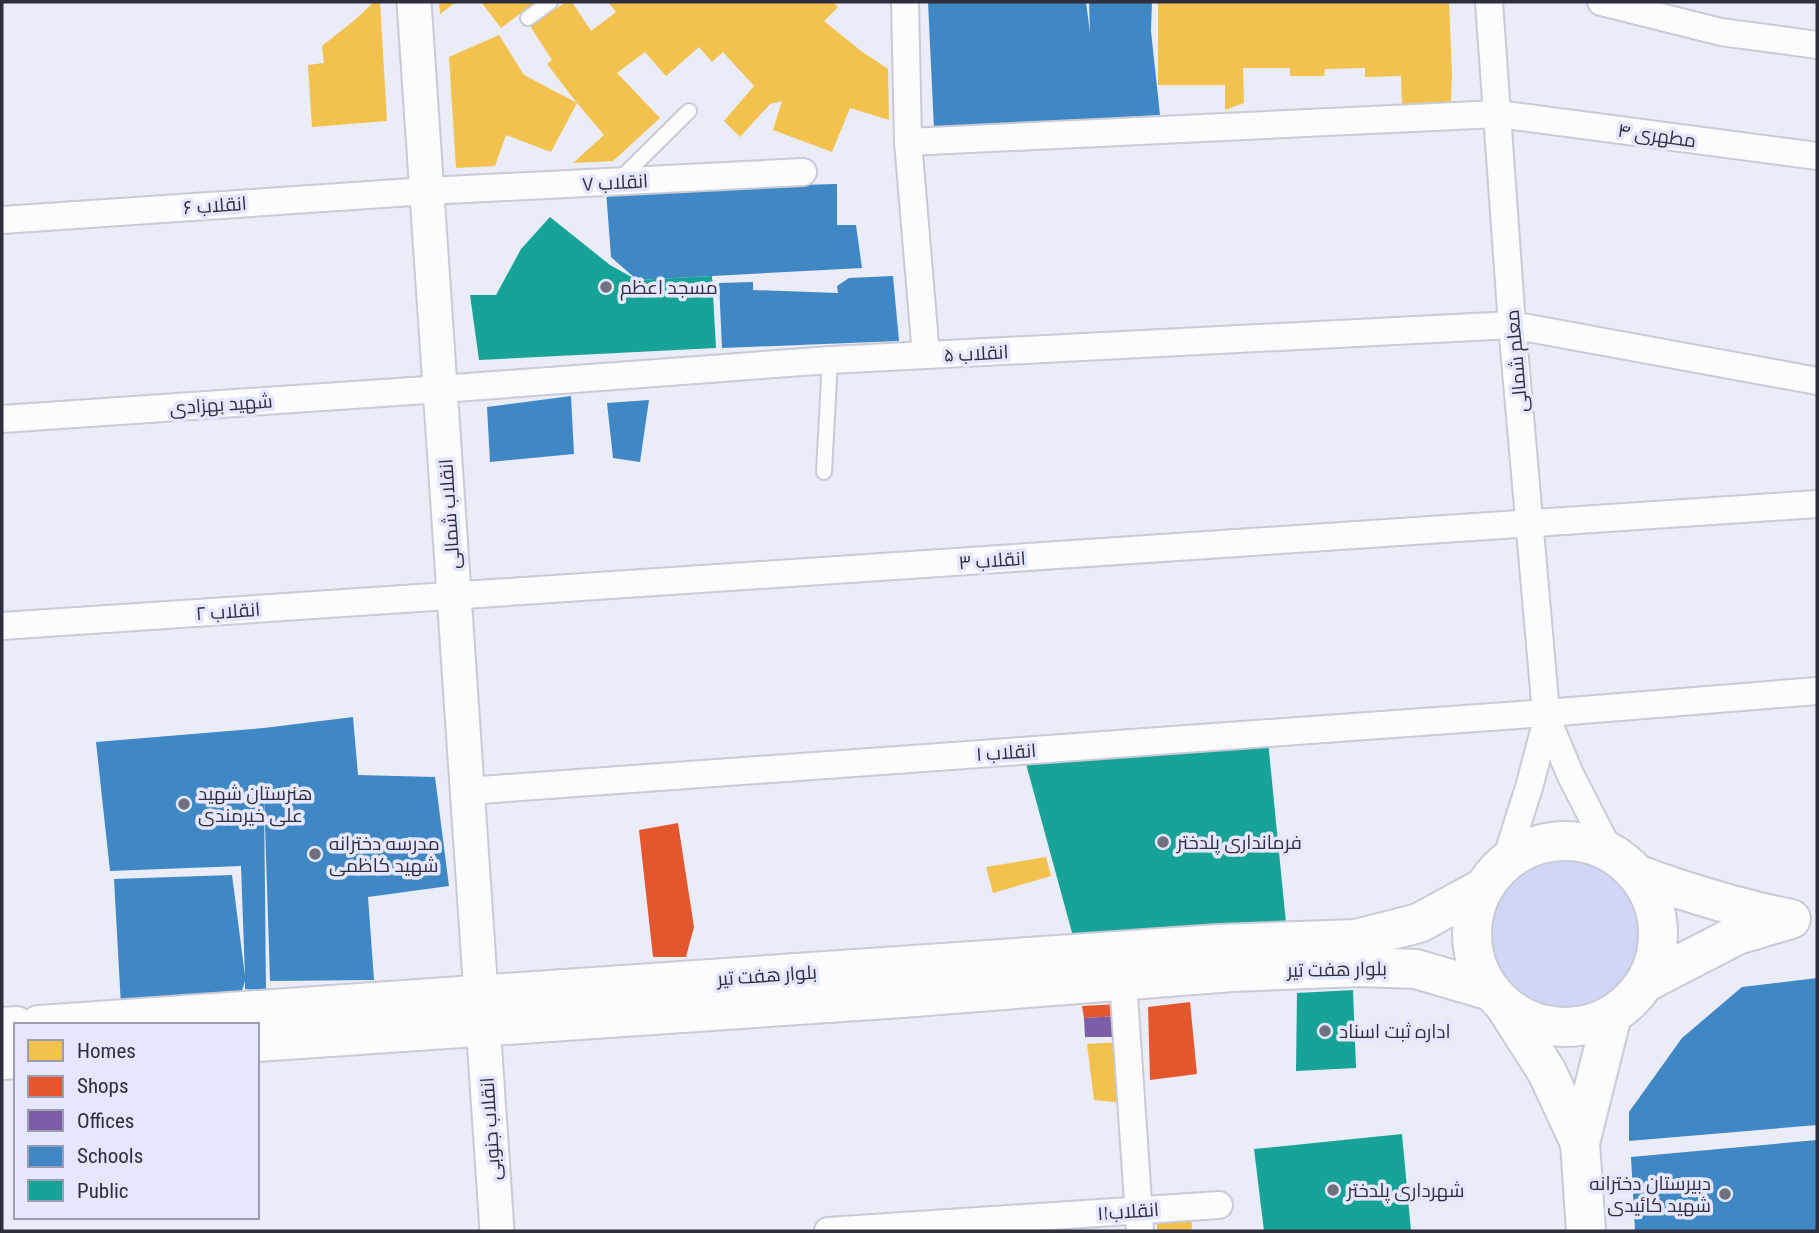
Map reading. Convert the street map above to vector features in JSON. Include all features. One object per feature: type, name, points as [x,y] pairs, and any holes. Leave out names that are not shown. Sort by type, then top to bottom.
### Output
[{"type":"main road","points":[[1580,1143],[1547,1072],[1478,967],[1472,940],[1474,913],[1495,875],[1529,848],[1557,842],[1585,843],[1682,891],[1738,908],[1804,918]]},
{"type":"main road","points":[[1498,999],[1530,1020],[1557,1027],[1586,1025],[1612,1015],[1631,1000],[1646,982],[1656,955],[1658,926],[1651,898],[1624,864]]},
{"type":"main road","name":"بلوار هفت تیر","points":[[259,1042],[482,1011],[1218,944],[1356,939],[1419,923],[1495,875]]},
{"type":"main road","points":[[1646,982],[1737,935],[1804,918]]},
{"type":"main road","name":"بلوار هفت تیر","points":[[102,1023],[902,998],[1232,972],[1360,967],[1416,968],[1498,999]]},
{"type":"main road","points":[[1586,1231],[1580,1143],[1612,1015]]},
{"type":"street","name":"انقلاب شمالی","points":[[414,2],[482,1011]]},
{"type":"street","points":[[905,2],[908,142],[926,355]]},
{"type":"street","name":"معلم شمالی","points":[[1489,2],[1512,325],[1546,716]]},
{"type":"street","points":[[1601,2],[1720,32],[1817,45]]},
{"type":"street","name":"مطهری ۴","points":[[908,142],[1498,114],[1817,156]]},
{"type":"street","name":"انقلاب ۷","points":[[427,191],[803,172]]},
{"type":"street","name":"انقلاب ۶","points":[[2,220],[427,191]]},
{"type":"street","name":"انقلاب ۵","points":[[441,390],[830,360],[1512,325],[1817,381]]},
{"type":"street","name":"شهید بهزادی","points":[[2,419],[441,390]]},
{"type":"street","name":"انقلاب ۳","points":[[454,596],[1817,504]]},
{"type":"street","name":"انقلاب ۲","points":[[2,626],[454,596]]},
{"type":"street","name":"انقلاب ۱","points":[[467,791],[1546,716],[1817,691]]},
{"type":"street","points":[[1546,716],[1570,774],[1624,864]]},
{"type":"street","points":[[1495,875],[1531,784],[1546,716]]},
{"type":"street","points":[[1123,981],[1140,1221]]},
{"type":"street","name":"انقلاب جنوبی","points":[[482,1011],[497,1231]]},
{"type":"street","name":"انقلاب۱۱","points":[[828,1231],[1140,1221],[1219,1205]]},
{"type":"lane","points":[[528,18],[550,2]]},
{"type":"lane","points":[[617,182],[689,111]]},
{"type":"lane","points":[[824,472],[830,360]]},
{"type":"shaded area","points":[[1569,853],[1600,859],[1626,876],[1643,902],[1649,933],[1643,964],[1626,990],[1600,1007],[1569,1013],[1538,1007],[1512,990],[1495,964],[1489,933],[1495,902],[1512,876],[1538,859]]},
{"type":"building: Homes","points":[[374,2],[380,2],[387,121],[312,127],[308,65],[324,63],[322,46]]},
{"type":"building: Homes","points":[[439,2],[456,2],[440,14]]},
{"type":"building: Homes","points":[[481,2],[536,2],[501,28]]},
{"type":"building: Homes","points":[[566,2],[572,2],[591,31],[616,12],[608,2],[833,2],[838,7],[824,21],[888,69],[889,120],[850,108],[832,152],[773,130],[782,101],[770,104],[740,137],[724,121],[754,86],[723,52],[712,62],[699,47],[666,76],[645,52],[617,73],[660,118],[613,161],[573,163],[604,135],[547,64],[552,60],[530,26]]},
{"type":"building: Homes","points":[[1158,2],[1449,2],[1451,103],[1402,105],[1401,76],[1365,77],[1365,68],[1325,69],[1324,76],[1290,76],[1290,68],[1243,68],[1244,103],[1225,110],[1225,85],[1158,85]]},
{"type":"building: Homes","points":[[499,35],[524,75],[577,103],[551,152],[506,135],[495,166],[456,168],[449,57]]},
{"type":"building: Homes","points":[[1046,857],[1051,876],[993,893],[986,867]]},
{"type":"building: Homes","points":[[1122,1042],[1126,1103],[1094,1100],[1087,1044]]},
{"type":"building: Homes","points":[[1191,1213],[1192,1231],[1157,1231],[1157,1214]]},
{"type":"building: Shops","points":[[678,823],[694,927],[686,957],[653,957],[639,830]]},
{"type":"building: Shops","points":[[1190,1002],[1197,1074],[1150,1080],[1148,1007]]},
{"type":"building: Shops","points":[[1119,1004],[1119,1016],[1084,1018],[1082,1006]]},
{"type":"building: Offices","points":[[1119,1016],[1118,1037],[1085,1037],[1084,1018]]},
{"type":"building: Schools","points":[[928,2],[1086,2],[1090,33],[1089,2],[1152,2],[1151,31],[1160,115],[934,129]]},
{"type":"building: Schools","points":[[837,184],[837,225],[856,225],[862,268],[637,280],[611,257],[606,190]]},
{"type":"building: Schools","points":[[893,276],[899,341],[722,348],[719,283],[753,282],[753,290],[838,293],[837,286],[849,278]]},
{"type":"building: Schools","points":[[571,396],[574,454],[490,462],[487,407]]},
{"type":"building: Schools","points":[[649,400],[640,462],[613,458],[607,403]]},
{"type":"building: Schools","points":[[353,717],[358,775],[435,777],[449,886],[368,897],[374,980],[270,981],[264,794],[266,992],[245,989],[245,981],[239,1000],[121,1006],[114,879],[232,875],[245,976],[241,866],[110,871],[96,742],[264,728]]},
{"type":"building: Schools","points":[[1817,978],[1817,1125],[1629,1141],[1629,1112],[1682,1038],[1742,987]]},
{"type":"building: Schools","name":"دبیرستان دخترانه شهید کائیدی","points":[[1817,1140],[1817,1231],[1635,1231],[1631,1157]]},
{"type":"building: Public","name":"مسجد اعظم","points":[[550,217],[610,265],[637,280],[712,276],[716,348],[479,360],[470,295],[496,295],[521,249]]},
{"type":"building: Public","name":"فرمانداری پلدختر","points":[[1268,741],[1286,923],[1074,940],[1025,760]]},
{"type":"building: Public","name":"اداره ثبت اسناد","points":[[1353,990],[1356,1068],[1296,1071],[1297,993]]},
{"type":"building: Public","name":"شهرداری پلدختر","points":[[1402,1134],[1411,1231],[1264,1231],[1254,1149]]},
{"type":"place","name":"مسجد اعظم","points":[[606,287]]},
{"type":"place","name":"هنرستان شهید علی خیرمندی","points":[[184,804]]},
{"type":"place","name":"فرمانداری پلدختر","points":[[1163,842]]},
{"type":"place","name":"مدرسه دخترانه شهید کاظمی","points":[[315,854]]},
{"type":"place","name":"اداره ثبت اسناد","points":[[1325,1031]]},
{"type":"place","name":"شهرداری پلدختر","points":[[1333,1190]]},
{"type":"place","name":"دبیرستان دخترانه شهید کائیدی","points":[[1725,1194]]}]
